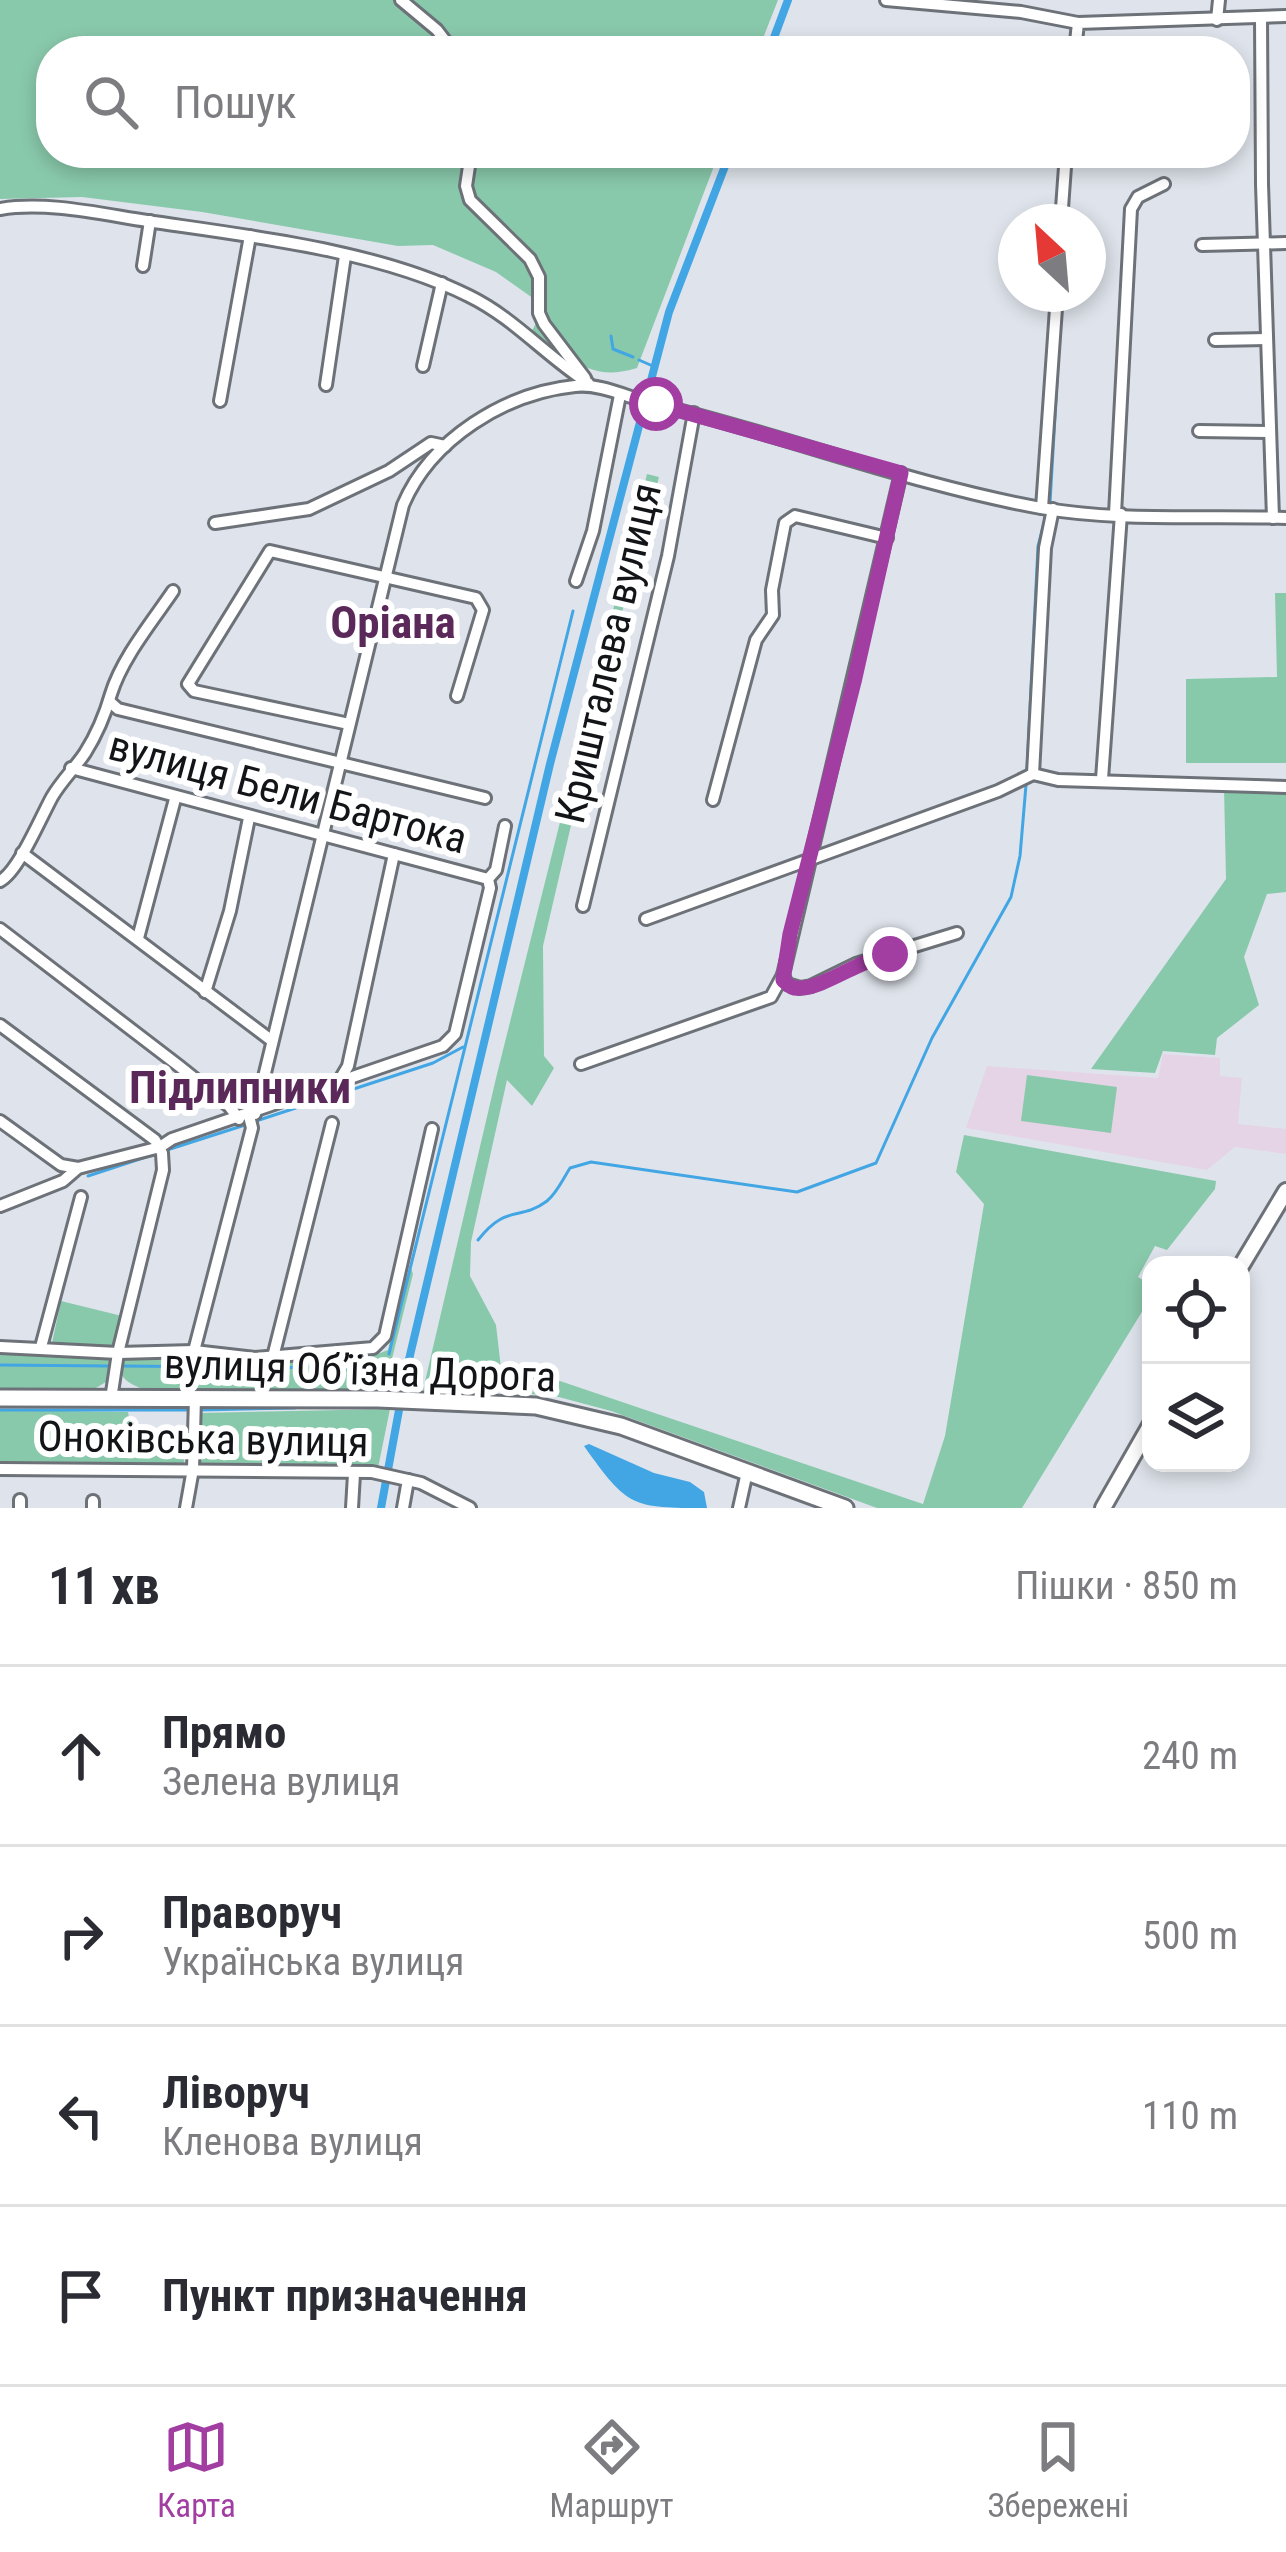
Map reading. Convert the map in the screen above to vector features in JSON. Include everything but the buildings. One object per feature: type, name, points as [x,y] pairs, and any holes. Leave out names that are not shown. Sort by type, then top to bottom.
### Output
[{"type":"highway","name":"вулиця Обʼїзна Дорога","points":[[0,1398],[503,1402],[583,1415],[845,1508]]},
{"type":"main road","points":[[1247,1256],[1286,1191]]},
{"type":"main road","points":[[1102,1508],[1142,1439]]},
{"type":"street","points":[[400,0],[442,36]]},
{"type":"street","points":[[886,0],[1078,22],[1286,16]]},
{"type":"street","points":[[1217,20],[1219,0]]},
{"type":"street","points":[[0,209],[97,213],[250,236],[442,283],[500,312],[591,385],[1047,509],[1279,518],[1268,433],[1262,17]]},
{"type":"street","points":[[1077,36],[1078,22]]},
{"type":"street","points":[[469,168],[470,200],[530,259],[539,277],[539,313],[544,324],[591,385]]},
{"type":"street","points":[[1062,204],[1065,168]]},
{"type":"street","points":[[1102,779],[1131,209],[1138,197],[1164,184]]},
{"type":"street","points":[[143,266],[150,221]]},
{"type":"street","points":[[220,401],[250,236]]},
{"type":"street","points":[[1202,244],[1286,243]]},
{"type":"street","points":[[326,385],[345,256]]},
{"type":"street","points":[[423,366],[442,283]]},
{"type":"street","points":[[1033,774],[1056,312]]},
{"type":"street","points":[[1215,340],[1267,339]]},
{"type":"street","points":[[194,1351],[252,1128],[248,1116],[411,486],[445,446],[476,422],[514,401],[591,385]]},
{"type":"street","points":[[576,581],[593,531],[625,396]]},
{"type":"street","name":"Кришталева вулиця","points":[[583,906],[668,556],[694,413]]},
{"type":"street","points":[[1199,431],[1268,433]]},
{"type":"street","points":[[214,523],[298,512],[389,471],[431,443],[445,446]]},
{"type":"street","points":[[580,1064],[771,997],[782,975],[901,473]]},
{"type":"street","points":[[713,800],[756,640],[772,615],[785,523],[796,517],[887,538]]},
{"type":"street","points":[[349,724],[194,691],[189,680],[271,551],[481,602],[483,610],[457,696]]},
{"type":"street","points":[[0,881],[14,872],[25,843],[71,768],[85,754],[131,655],[172,591]]},
{"type":"street","points":[[110,702],[118,709],[484,797]]},
{"type":"street","name":"вулиця Бели Бартока","points":[[71,768],[488,879]]},
{"type":"street","points":[[646,919],[998,791],[1033,774],[1058,780],[1286,787]]},
{"type":"street","points":[[138,938],[175,799]]},
{"type":"street","points":[[205,992],[230,911],[249,818]]},
{"type":"street","points":[[0,1121],[61,1165],[78,1168],[160,1147],[443,1046],[455,1034],[490,888],[488,879],[496,870],[505,826]]},
{"type":"street","points":[[22,853],[271,1040]]},
{"type":"street","points":[[336,1085],[348,1066],[394,854]]},
{"type":"street","points":[[0,928],[248,1116]]},
{"type":"street","points":[[782,975],[787,984],[805,988],[870,958],[957,933]]},
{"type":"street","points":[[0,1025],[160,1147],[163,1170],[111,1399]]},
{"type":"street","points":[[273,1357],[332,1123]]},
{"type":"street","points":[[0,1347],[273,1357],[355,1352],[379,1344],[388,1328],[432,1130]]},
{"type":"street","points":[[0,1207],[63,1181],[78,1168]]},
{"type":"street","points":[[41,1347],[81,1197]]},
{"type":"street","points":[[186,1508],[193,1468],[195,1398]]},
{"type":"street","name":"Оноківська вулиця","points":[[0,1469],[372,1472],[437,1490],[470,1508]]},
{"type":"street","points":[[739,1508],[746,1472]]},
{"type":"street","points":[[352,1508],[354,1474]]},
{"type":"street","points":[[403,1508],[404,1479]]},
{"type":"shaded area","points":[[1163,1054],[1220,1058],[1220,1076],[1242,1078],[1238,1124],[1286,1129],[1286,1154],[1235,1147],[1207,1170],[966,1128],[987,1066],[1158,1078]]},
{"type":"green space","points":[[0,0],[778,0],[764,36],[36,36],[36,168],[713,168],[637,368],[606,372],[569,358],[532,331],[544,306],[496,272],[433,245],[398,246],[82,197],[0,199]]},
{"type":"green space","points":[[647,474],[659,477],[612,649],[543,946],[544,1056],[554,1068],[532,1106],[507,1080],[471,1242],[470,1276],[496,1325],[501,1368],[560,1381],[923,1504],[945,1436],[984,1204],[956,1172],[964,1135],[1216,1181],[1215,1189],[1167,1250],[1155,1246],[1150,1256],[1142,1256],[1138,1277],[1142,1279],[1142,1312],[1022,1508],[877,1508],[611,1411],[555,1396],[423,1390]]},
{"type":"green space","points":[[1275,593],[1286,593],[1286,763],[1186,763],[1186,679],[1277,677]]},
{"type":"green space","points":[[1224,788],[1286,790],[1286,892],[1267,894],[1244,957],[1259,1005],[1217,1038],[1215,1055],[1163,1051],[1155,1073],[1091,1069],[1226,879]]},
{"type":"green space","points":[[1027,1075],[1117,1087],[1111,1133],[1021,1121]]},
{"type":"green space","points":[[411,1268],[384,1391],[147,1391],[128,1382],[120,1369],[126,1357],[320,1363],[388,1350],[401,1288]]},
{"type":"green space","points":[[61,1301],[122,1316],[113,1347],[52,1343]]},
{"type":"green space","points":[[0,1353],[106,1354],[112,1366],[106,1382],[94,1389],[0,1391]]},
{"type":"green space","points":[[390,1409],[378,1468],[198,1463],[200,1413]]},
{"type":"green space","points":[[0,1410],[128,1412],[131,1429],[185,1433],[184,1465],[0,1463]]},
{"type":"water","points":[[589,1444],[654,1473],[690,1482],[704,1492],[707,1508],[662,1507],[634,1500],[611,1482],[584,1446]]},
{"type":"waterway","points":[[775,36],[788,0]]},
{"type":"waterway","points":[[381,1508],[406,1372],[550,764],[669,312],[724,168]]},
{"type":"waterway","points":[[1050,503],[1061,312]]},
{"type":"waterway","points":[[611,336],[613,349],[633,357]]},
{"type":"waterway","points":[[639,360],[655,367]]},
{"type":"waterway","points":[[1027,770],[1038,546],[1046,515]]},
{"type":"waterway","points":[[389,1354],[573,611]]},
{"type":"waterway","points":[[478,1240],[497,1221],[547,1201],[570,1168],[591,1162],[797,1192],[876,1163],[932,1038],[1011,897],[1026,785]]},
{"type":"waterway","points":[[256,1121],[433,1063],[463,1047]]},
{"type":"waterway","points":[[167,1150],[245,1125]]},
{"type":"waterway","points":[[88,1176],[155,1154]]},
{"type":"waterway","points":[[383,1375],[387,1361]]},
{"type":"waterway","points":[[0,1365],[109,1366]]},
{"type":"waterway","points":[[122,1366],[350,1368],[383,1376],[403,1388]]},
{"type":"waterway","points":[[200,1410],[295,1408]]},
{"type":"waterway","points":[[0,1410],[187,1410]]},
{"type":"district","name":"Оріана","points":[[393,622]]},
{"type":"district","name":"Підлипники","points":[[240,1087]]},
{"type":"route","points":[[656,404],[901,473],[790,934],[783,980],[805,988],[890,954]]}]
